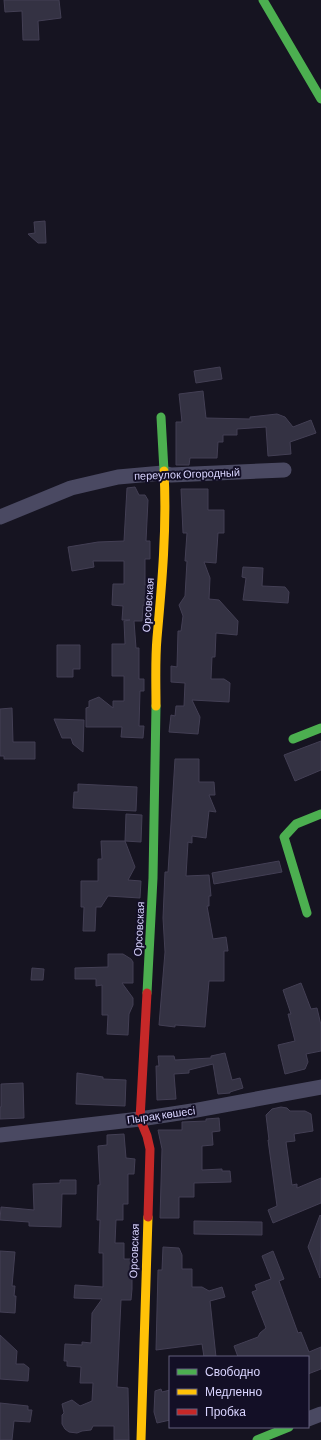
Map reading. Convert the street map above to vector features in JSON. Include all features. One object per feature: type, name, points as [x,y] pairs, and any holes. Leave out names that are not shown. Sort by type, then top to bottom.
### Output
[{"type":"street","points":[[263,0],[321,99]]},
{"type":"street","name":"Орсовская","points":[[141,1440],[150,1149],[147,1136],[140,1119],[153,878],[157,639],[160,616],[165,493],[161,417]]},
{"type":"street","name":"переулок Огородный","points":[[0,516],[71,488],[118,477],[164,473],[171,475],[284,470]]},
{"type":"street","points":[[293,739],[321,728]]},
{"type":"street","points":[[308,913],[284,837],[296,824],[321,814]]},
{"type":"street","name":"Пырақ көшесі","points":[[0,1135],[140,1119],[321,1088]]},
{"type":"street","points":[[309,1419],[321,1414]]},
{"type":"street","points":[[257,1440],[287,1428]]},
{"type":"building","points":[[4,0],[59,0],[61,18],[38,21],[39,40],[23,40],[22,11],[5,12]]},
{"type":"building","points":[[45,221],[46,243],[38,243],[28,234],[35,233],[34,222]]},
{"type":"building","points":[[220,367],[222,379],[196,383],[194,371]]},
{"type":"building","points":[[203,391],[206,418],[250,419],[250,417],[277,414],[285,417],[293,427],[311,420],[316,433],[290,442],[291,454],[268,456],[266,427],[237,429],[237,435],[223,435],[223,442],[218,442],[217,458],[190,458],[189,465],[176,465],[176,422],[182,422],[179,394]]},
{"type":"building","points":[[135,487],[139,495],[145,495],[148,500],[146,541],[150,541],[150,559],[145,559],[145,585],[149,585],[148,606],[143,605],[142,621],[134,621],[136,648],[139,648],[139,679],[144,679],[144,691],[140,691],[139,726],[144,726],[143,738],[121,737],[122,727],[86,727],[86,708],[89,707],[89,701],[99,697],[113,708],[113,701],[124,701],[124,676],[112,676],[112,644],[125,644],[124,621],[130,620],[122,620],[123,606],[112,605],[113,584],[124,584],[124,561],[93,561],[94,567],[72,571],[68,547],[98,542],[124,541],[127,488]]},
{"type":"building","points":[[181,489],[208,489],[208,510],[224,510],[224,533],[218,533],[216,563],[204,562],[210,578],[209,599],[219,600],[238,621],[237,635],[216,633],[215,657],[212,657],[211,679],[224,679],[230,683],[229,702],[192,700],[200,717],[198,734],[169,732],[171,715],[175,716],[176,706],[184,706],[185,683],[171,682],[171,666],[177,667],[178,631],[181,631],[183,616],[179,605],[185,596],[187,561],[185,561],[187,533],[183,533]]},
{"type":"building","points":[[243,567],[263,568],[262,586],[285,587],[289,592],[288,603],[243,600],[246,578],[242,577]]},
{"type":"building","points":[[57,645],[80,645],[80,669],[73,669],[73,677],[57,677]]},
{"type":"building","points":[[12,708],[13,742],[35,742],[35,759],[4,759],[4,756],[0,756],[0,709]]},
{"type":"building","points":[[54,719],[84,720],[83,752],[73,744],[71,738],[62,738]]},
{"type":"building","points":[[321,741],[321,770],[295,781],[284,755]]},
{"type":"building","points":[[175,759],[199,759],[199,782],[214,782],[215,795],[209,795],[216,812],[209,811],[206,838],[192,836],[192,843],[188,842],[186,876],[209,875],[211,896],[209,896],[209,906],[207,906],[213,939],[226,937],[228,951],[224,951],[224,981],[209,981],[205,1027],[175,1025],[175,1027],[159,1025],[165,952],[163,918],[165,872],[168,872]]},
{"type":"building","points":[[78,784],[137,787],[136,811],[73,808],[74,792],[78,792]]},
{"type":"building","points":[[126,814],[142,815],[141,842],[125,841]]},
{"type":"building","points":[[101,841],[125,841],[135,867],[128,880],[141,881],[140,898],[108,896],[101,907],[96,907],[95,931],[83,931],[84,907],[81,907],[81,881],[98,881],[98,859],[102,859]]},
{"type":"building","points":[[279,861],[282,872],[214,884],[212,873]]},
{"type":"building","points":[[108,954],[123,954],[133,962],[133,983],[122,983],[133,998],[133,1005],[129,1014],[128,1035],[107,1034],[108,1015],[102,1015],[102,985],[96,986],[96,979],[75,979],[75,968],[108,967]]},
{"type":"building","points":[[32,968],[44,969],[43,980],[31,980]]},
{"type":"building","points":[[301,983],[311,1009],[317,1008],[321,1025],[321,1051],[306,1054],[308,1062],[305,1069],[285,1074],[278,1045],[295,1041],[288,1014],[291,1014],[283,990]]},
{"type":"building","points":[[225,1053],[232,1080],[240,1078],[243,1088],[230,1093],[218,1094],[213,1064],[189,1070],[189,1073],[174,1074],[176,1099],[157,1100],[156,1066],[159,1066],[158,1056],[174,1056],[175,1060],[211,1058],[211,1056]]},
{"type":"building","points":[[77,1073],[103,1077],[103,1079],[126,1080],[125,1106],[76,1104]]},
{"type":"building","points":[[23,1083],[24,1118],[0,1119],[1,1084]]},
{"type":"building","points":[[281,1107],[287,1108],[290,1111],[305,1111],[311,1114],[313,1131],[294,1134],[295,1141],[286,1142],[292,1185],[297,1184],[297,1188],[321,1178],[321,1203],[273,1223],[268,1210],[277,1206],[266,1115],[272,1109]]},
{"type":"building","points":[[219,1118],[220,1131],[212,1132],[213,1145],[202,1146],[202,1170],[222,1169],[222,1171],[230,1171],[231,1182],[194,1183],[194,1197],[179,1197],[179,1218],[160,1218],[162,1149],[158,1130],[182,1130],[182,1122],[206,1121],[206,1119]]},
{"type":"building","points":[[124,1134],[126,1158],[135,1159],[134,1174],[128,1174],[128,1204],[123,1204],[123,1220],[116,1220],[115,1243],[124,1243],[124,1259],[132,1259],[132,1289],[131,1300],[121,1300],[117,1387],[128,1388],[129,1440],[114,1440],[114,1426],[93,1426],[91,1430],[77,1433],[69,1432],[62,1424],[62,1415],[64,1413],[62,1404],[72,1400],[80,1406],[92,1401],[93,1383],[80,1383],[81,1367],[67,1366],[67,1361],[64,1361],[65,1344],[82,1345],[82,1342],[91,1343],[92,1313],[102,1299],[74,1298],[75,1285],[103,1287],[103,1253],[99,1253],[100,1220],[97,1220],[98,1185],[100,1185],[98,1146],[107,1145],[107,1135]]},
{"type":"building","points":[[60,1180],[76,1180],[76,1194],[62,1194],[61,1227],[29,1226],[29,1222],[0,1220],[1,1207],[34,1210],[33,1184],[60,1183]]},
{"type":"building","points":[[320,1215],[321,1216],[320,1278],[308,1247]]},
{"type":"building","points":[[194,1221],[262,1222],[262,1235],[194,1234]]},
{"type":"building","points":[[163,1247],[179,1248],[182,1255],[182,1269],[192,1269],[192,1287],[202,1287],[209,1291],[222,1287],[225,1297],[210,1301],[216,1356],[204,1356],[202,1344],[156,1350],[158,1270],[162,1270]]},
{"type":"building","points":[[0,1251],[15,1252],[12,1286],[15,1286],[15,1313],[0,1312]]},
{"type":"building","points":[[273,1251],[284,1279],[279,1281],[298,1333],[301,1332],[309,1352],[321,1347],[321,1369],[309,1374],[309,1356],[238,1356],[234,1346],[258,1337],[266,1328],[252,1292],[257,1290],[255,1285],[271,1279],[262,1256]]},
{"type":"building","points":[[0,1335],[17,1351],[16,1364],[24,1364],[29,1368],[28,1381],[0,1379]]},
{"type":"building","points":[[161,1389],[162,1392],[169,1390],[169,1420],[157,1423],[154,1412],[155,1391]]},
{"type":"building","points":[[0,1403],[28,1406],[28,1410],[32,1410],[30,1422],[14,1421],[12,1440],[0,1440]]},
{"type":"traffic: fast","points":[[263,0],[321,99]]},
{"type":"traffic: fast","points":[[161,417],[164,471]]},
{"type":"traffic: fast","points":[[147,993],[153,878],[156,706]]},
{"type":"traffic: fast","points":[[293,739],[321,728]]},
{"type":"traffic: fast","points":[[307,913],[284,837],[296,824],[321,814]]},
{"type":"traffic: fast","points":[[257,1440],[287,1428]]},
{"type":"traffic: slow","points":[[156,706],[156,647],[164,534],[164,471]]},
{"type":"traffic: slow","points":[[141,1440],[148,1217]]},
{"type":"traffic: jam","points":[[147,993],[140,1119],[147,1136],[150,1149],[148,1217]]}]
